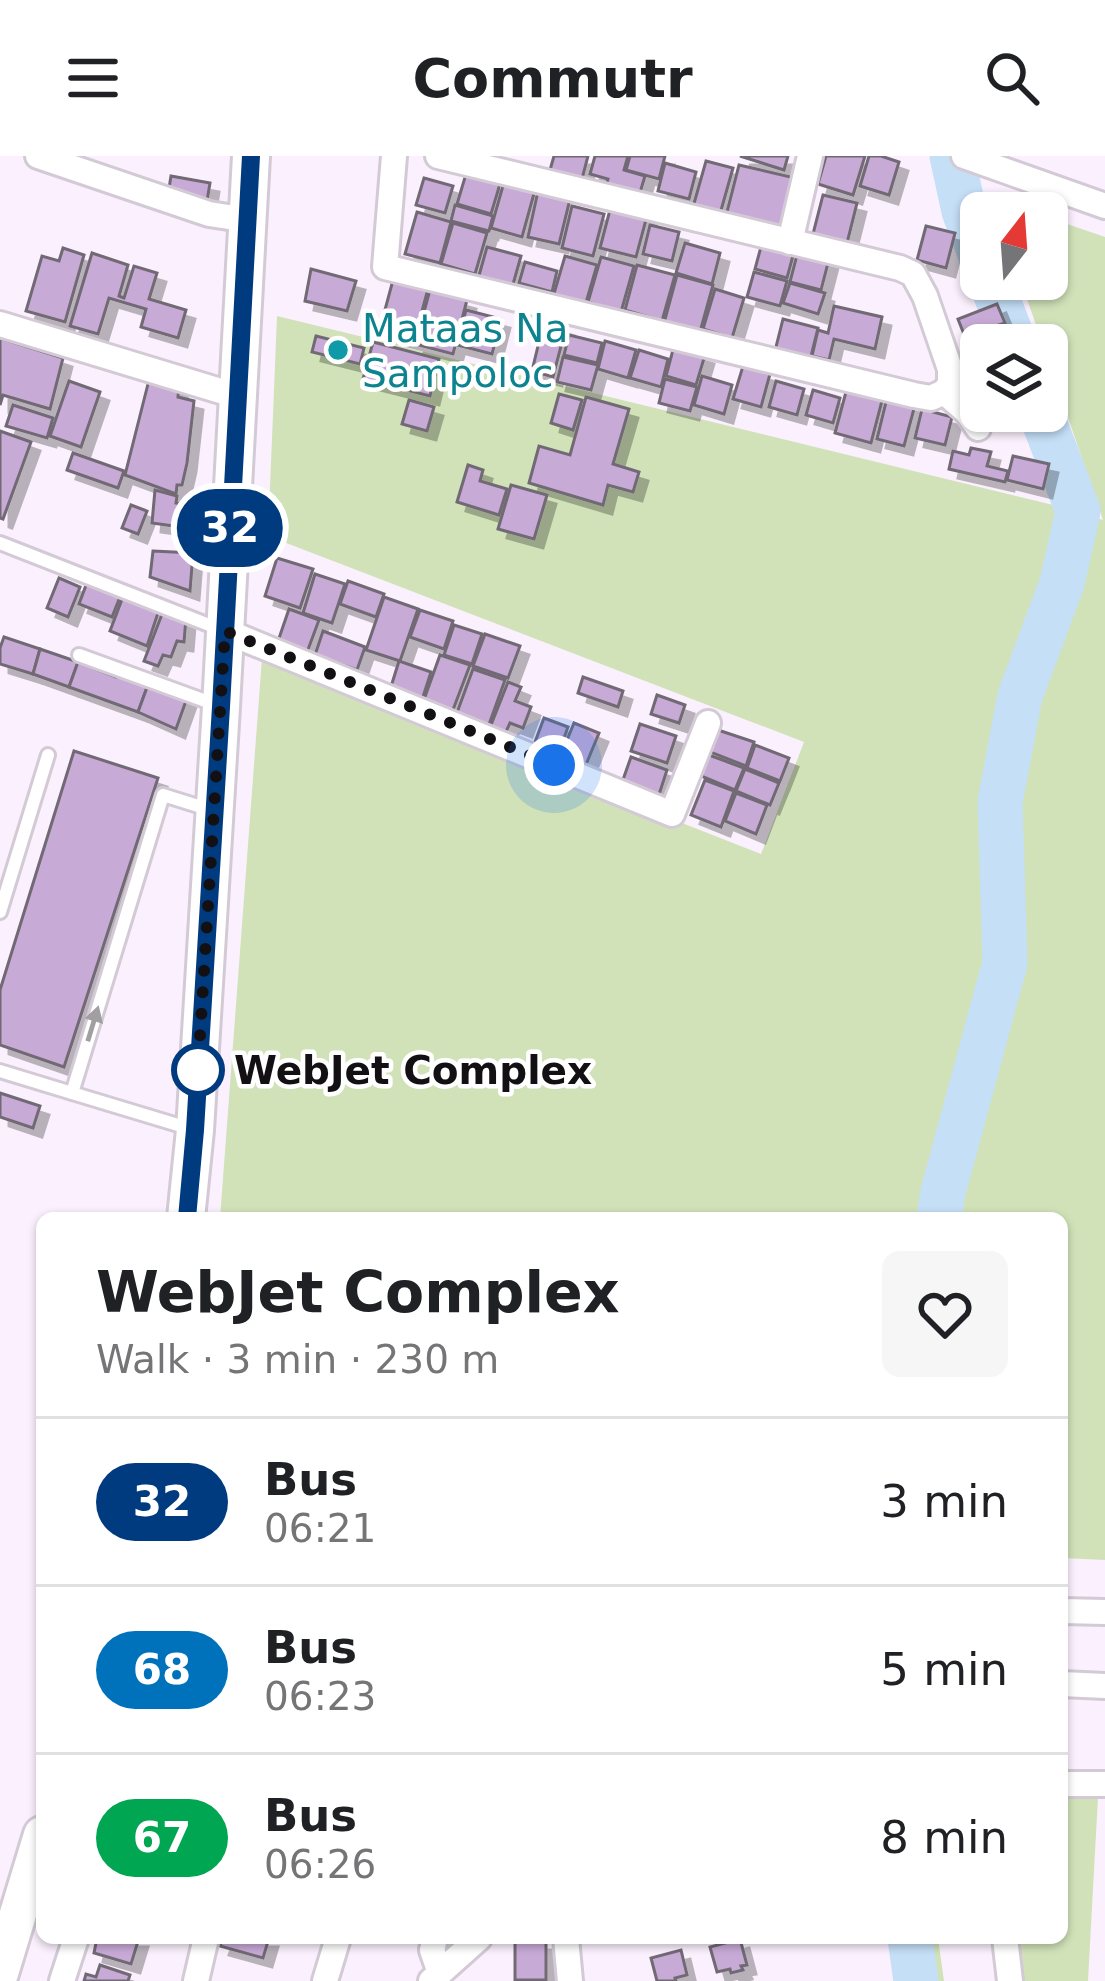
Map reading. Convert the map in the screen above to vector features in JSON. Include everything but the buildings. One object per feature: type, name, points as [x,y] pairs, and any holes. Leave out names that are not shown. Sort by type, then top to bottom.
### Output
[{"type":"main road","points":[[188,1212],[251,156]]},
{"type":"main road","points":[[0,1973],[36,1855]]},
{"type":"street","points":[[38,156],[209,214],[248,220]]},
{"type":"street","points":[[394,156],[385,267],[914,395],[931,398],[950,384],[950,369],[926,296],[913,274],[438,156]]},
{"type":"street","points":[[790,242],[810,156]]},
{"type":"street","points":[[964,156],[1105,206]]},
{"type":"street","points":[[0,324],[237,396]]},
{"type":"street","points":[[944,392],[960,406]]},
{"type":"street","points":[[225,631],[673,814],[708,723]]},
{"type":"street","points":[[1068,1611],[1105,1612]]},
{"type":"street","points":[[1068,1684],[1105,1686]]},
{"type":"street","points":[[1068,1784],[1105,1784]]},
{"type":"street","points":[[62,1981],[74,1944]]},
{"type":"street","points":[[196,1981],[205,1944]]},
{"type":"street","points":[[325,1981],[336,1944]]},
{"type":"street","points":[[434,1944],[436,1977]]},
{"type":"street","points":[[436,1977],[472,1944]]},
{"type":"street","points":[[567,1944],[570,1981]]},
{"type":"street","points":[[1006,1944],[1010,1981]]},
{"type":"lane","points":[[0,543],[225,631]]},
{"type":"lane","points":[[79,655],[221,707]]},
{"type":"lane","points":[[0,912],[48,755]]},
{"type":"lane","points":[[72,1093],[163,795],[214,811]]},
{"type":"lane","points":[[0,1071],[195,1130]]},
{"type":"green space","points":[[1068,224],[1105,237],[1105,1560],[1068,1558],[1068,1212],[220,1212],[262,658],[761,854],[804,742],[268,536],[277,316],[1103,520],[1068,418],[1068,324],[1036,324],[1027,300],[1068,300]]},
{"type":"green space","points":[[1068,1779],[1099,1779],[1088,1981],[1012,1981],[1007,1944],[1068,1944]]},
{"type":"green space","points":[[893,1944],[939,1944],[944,1981],[902,1981]]},
{"type":"waterway","points":[[952,156],[960,193]]},
{"type":"waterway","points":[[998,300],[1007,324]]},
{"type":"waterway","points":[[940,1212],[1005,963],[1000,802],[1020,696],[1062,583],[1078,511],[1048,432]]},
{"type":"waterway","points":[[911,1944],[916,1981]]},
{"type":"bus line","name":"32","points":[[188,1212],[251,156]]},
{"type":"place","name":"Mataas Na Sampoloc","points":[[338,350]]},
{"type":"place","name":"WebJet Complex","points":[[198,1070]]},
{"type":"route","points":[[198,1070],[197,1085],[225,631],[554,765]]}]
